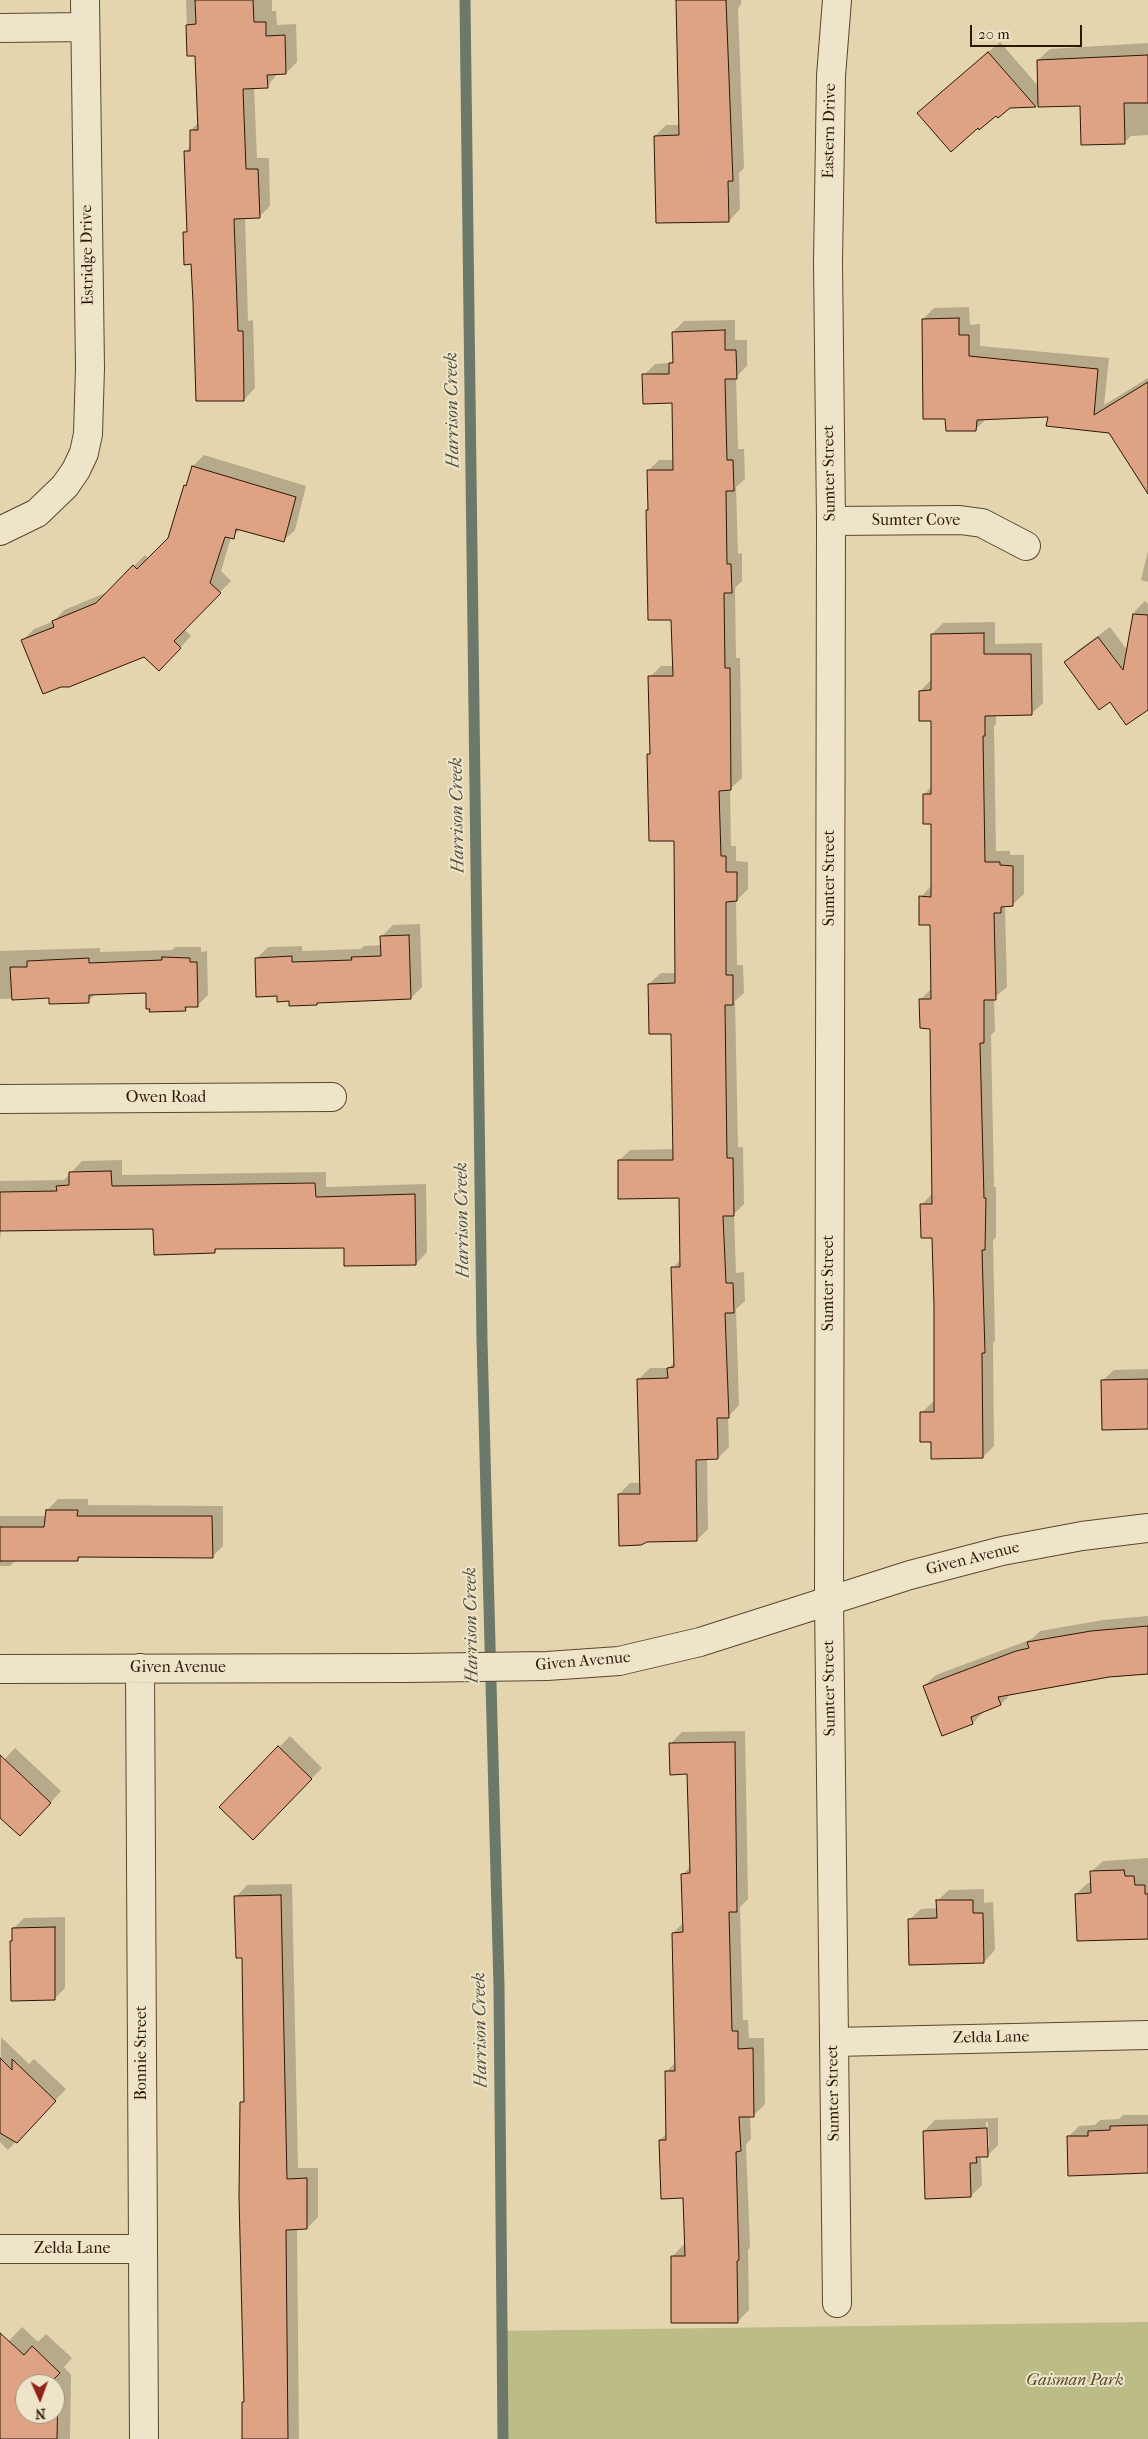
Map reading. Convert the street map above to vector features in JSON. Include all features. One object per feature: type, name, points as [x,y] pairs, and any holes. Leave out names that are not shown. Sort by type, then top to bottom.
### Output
[{"type":"street","name":"Estridge Drive","points":[[0,531],[37,513],[52,500],[76,470],[84,452],[90,402],[85,0]]},
{"type":"street","name":"Eastern Drive","points":[[828,262],[832,76],[837,0]]},
{"type":"street","points":[[0,28],[85,28]]},
{"type":"street","name":"Sumter Street","points":[[828,262],[831,521],[829,1600],[837,2303]]},
{"type":"street","name":"Sumter Cove","points":[[831,521],[960,520],[982,523],[1026,546]]},
{"type":"street","name":"Owen Road","points":[[0,1099],[332,1097]]},
{"type":"street","name":"Given Avenue","points":[[0,1669],[408,1668],[547,1666],[602,1663],[655,1655],[910,1575],[1002,1551],[1082,1536],[1148,1528]]},
{"type":"street","name":"Bonnie Street","points":[[140,1668],[144,2439]]},
{"type":"street","name":"Zelda Lane","points":[[834,2042],[1148,2035]]},
{"type":"street","name":"Zelda Lane","points":[[0,2249],[143,2249]]},
{"type":"green space","name":"Gaisman Park","points":[[1148,2322],[1148,2439],[499,2439],[497,2331]]},
{"type":"building","points":[[195,0],[253,0],[254,22],[266,22],[266,36],[285,35],[286,74],[267,75],[268,88],[243,89],[246,169],[258,169],[260,218],[234,219],[238,331],[243,331],[244,401],[196,401],[191,264],[184,265],[183,232],[187,232],[184,151],[190,151],[190,130],[198,130],[195,56],[187,56],[186,25],[196,24]]},
{"type":"building","points":[[676,0],[726,0],[733,181],[728,181],[729,222],[656,223],[654,136],[679,135]]},
{"type":"building","points":[[988,52],[1036,107],[1010,108],[998,118],[996,116],[979,130],[978,128],[951,152],[917,113]]},
{"type":"building","points":[[1148,55],[1148,103],[1124,103],[1125,144],[1081,145],[1080,106],[1038,107],[1037,60]]},
{"type":"building","points":[[959,318],[959,335],[969,335],[969,356],[1098,369],[1094,415],[1148,382],[1148,494],[1109,433],[1046,426],[1048,417],[977,420],[976,431],[946,431],[945,419],[923,419],[922,319]]},
{"type":"building","points":[[725,330],[725,350],[736,350],[737,379],[725,379],[727,460],[733,460],[734,491],[726,491],[727,564],[731,564],[732,593],[724,593],[725,668],[730,668],[731,790],[719,791],[721,856],[726,856],[726,872],[737,872],[737,901],[726,902],[726,975],[733,975],[733,1005],[725,1005],[727,1158],[733,1158],[734,1216],[723,1216],[726,1283],[733,1283],[734,1313],[725,1313],[729,1418],[717,1418],[718,1459],[696,1460],[697,1541],[647,1542],[641,1545],[619,1546],[618,1494],[640,1494],[637,1379],[668,1378],[667,1368],[674,1367],[671,1267],[680,1267],[679,1198],[618,1199],[618,1160],[673,1160],[671,1034],[649,1034],[648,984],[675,983],[674,841],[649,841],[647,754],[650,754],[648,676],[673,676],[671,620],[648,620],[646,510],[648,510],[647,470],[673,470],[672,403],[643,404],[642,374],[669,374],[669,363],[673,363],[672,332]]},
{"type":"building","points":[[192,466],[296,497],[284,542],[236,529],[234,539],[225,537],[210,583],[221,593],[174,641],[181,648],[159,671],[144,657],[69,687],[61,687],[43,694],[21,640],[54,627],[52,621],[96,603],[133,565],[137,569],[168,538],[184,485],[186,486]]},
{"type":"building","points":[[1133,614],[1148,615],[1148,710],[1126,725],[1110,702],[1099,710],[1064,662],[1098,637],[1123,670]]},
{"type":"building","points":[[984,633],[984,654],[1031,654],[1032,715],[985,716],[985,736],[983,736],[985,862],[1000,862],[1000,865],[1013,866],[1013,906],[1001,907],[1001,913],[994,913],[996,1000],[984,1000],[984,1043],[980,1043],[984,1198],[986,1198],[985,1250],[982,1250],[985,1353],[982,1353],[983,1458],[931,1459],[931,1442],[920,1442],[920,1412],[934,1412],[934,1306],[932,1238],[921,1238],[920,1204],[932,1204],[930,1029],[920,1028],[919,999],[931,999],[930,925],[919,925],[919,896],[931,897],[931,824],[923,824],[923,794],[931,794],[931,721],[919,721],[919,691],[931,690],[931,634]]},
{"type":"building","points":[[409,935],[411,999],[289,1006],[289,1001],[277,1002],[277,996],[256,997],[255,958],[292,956],[292,962],[352,960],[351,957],[381,956],[380,936]]},
{"type":"building","points":[[162,957],[190,958],[190,962],[197,962],[198,1007],[185,1007],[186,1011],[149,1012],[150,1009],[146,1009],[146,993],[89,995],[89,1003],[49,1004],[49,998],[12,1000],[10,967],[27,967],[27,961],[89,958],[89,963],[162,960]]},
{"type":"building","points":[[111,1171],[112,1186],[315,1183],[316,1197],[415,1194],[416,1265],[344,1266],[344,1248],[215,1249],[215,1253],[154,1255],[153,1229],[0,1231],[0,1192],[57,1191],[56,1186],[69,1185],[69,1172]]},
{"type":"building","points":[[1148,1379],[1148,1429],[1102,1430],[1101,1380]]},
{"type":"building","points":[[46,1510],[78,1510],[77,1516],[212,1516],[213,1558],[78,1557],[78,1561],[0,1561],[0,1527],[44,1527]]},
{"type":"building","points":[[1148,1626],[1148,1674],[1109,1677],[998,1697],[1001,1705],[971,1717],[973,1724],[942,1736],[923,1686],[1016,1651],[1029,1648],[1027,1642],[1091,1631]]},
{"type":"building","points":[[735,1742],[737,1912],[729,1912],[732,2031],[738,2031],[738,2049],[753,2048],[754,2117],[739,2117],[741,2151],[736,2152],[739,2260],[737,2261],[738,2323],[671,2323],[671,2256],[685,2256],[683,2198],[661,2199],[659,2140],[666,2140],[665,2071],[675,2071],[672,1933],[683,1932],[681,1874],[690,1873],[687,1774],[670,1775],[669,1743]]},
{"type":"building","points":[[278,1746],[312,1779],[253,1840],[219,1807]]},
{"type":"building","points":[[0,1755],[51,1803],[20,1836],[0,1818]]},
{"type":"building","points":[[1124,1870],[1125,1876],[1134,1876],[1135,1885],[1145,1885],[1145,1894],[1148,1894],[1148,1939],[1077,1941],[1075,1894],[1091,1893],[1090,1871]]},
{"type":"building","points":[[281,1895],[287,2179],[307,2178],[307,2229],[286,2230],[288,2439],[242,2439],[242,2402],[244,2402],[239,2197],[240,2102],[244,2102],[242,1958],[236,1958],[234,1896]]},
{"type":"building","points":[[936,1900],[973,1900],[973,1913],[983,1913],[984,1963],[909,1965],[908,1919],[937,1918]]},
{"type":"building","points":[[55,1927],[55,2000],[11,2001],[10,1941],[12,1941],[12,1928]]},
{"type":"building","points":[[0,2058],[12,2070],[12,2059],[56,2101],[17,2143],[0,2133]]},
{"type":"building","points":[[1148,2125],[1148,2173],[1068,2176],[1067,2136],[1088,2136],[1088,2131],[1110,2130],[1110,2126]]},
{"type":"building","points":[[987,2128],[988,2157],[976,2157],[977,2163],[970,2163],[971,2197],[925,2199],[923,2131]]},
{"type":"building","points":[[0,2333],[24,2355],[32,2346],[60,2373],[15,2374],[15,2424],[57,2424],[57,2439],[0,2439]]},
{"type":"waterway","name":"Harrison Creek","points":[[465,0],[482,1340],[499,1987],[503,2439]]}]
